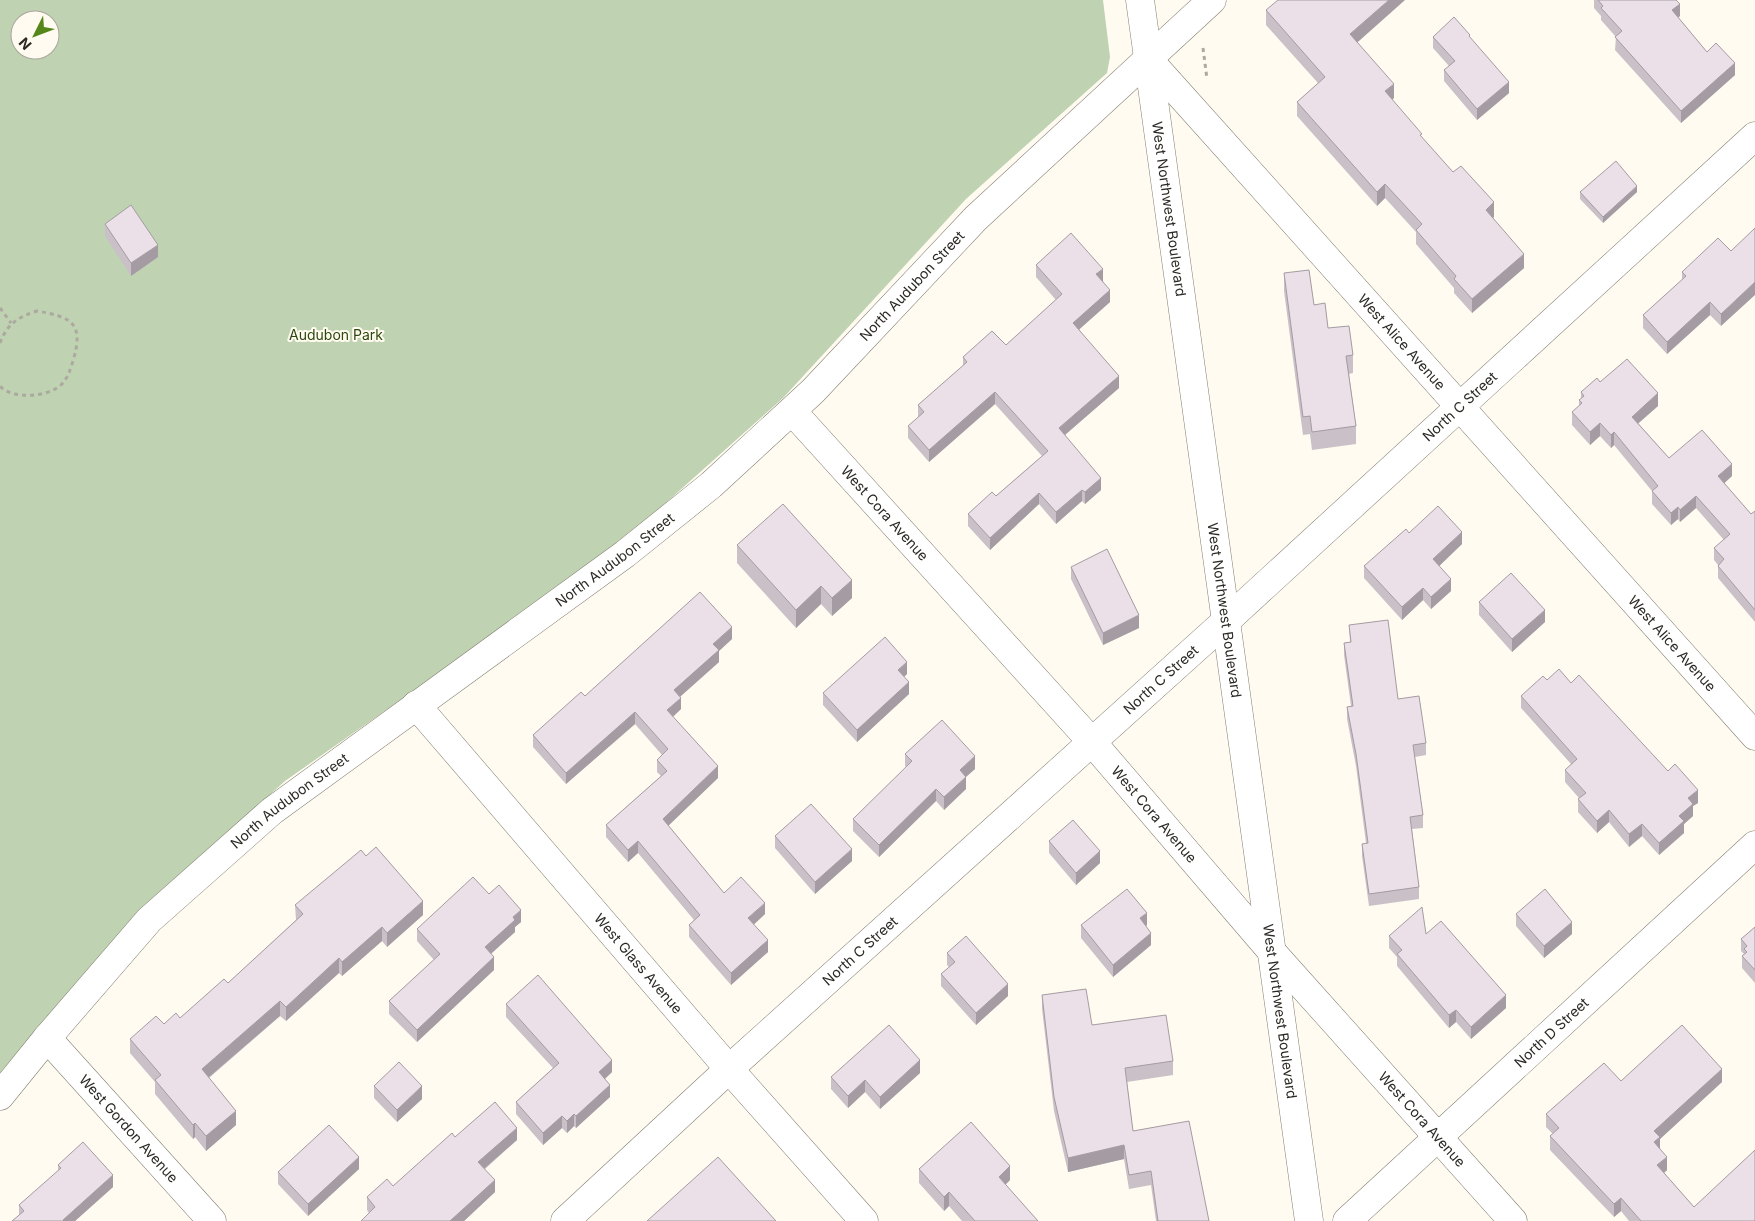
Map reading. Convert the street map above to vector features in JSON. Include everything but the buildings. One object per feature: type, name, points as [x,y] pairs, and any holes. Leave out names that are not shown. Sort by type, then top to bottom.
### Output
[{"type":"street","name":"West Northwest Boulevard","points":[[1140,0],[1309,1221]]},
{"type":"street","name":"North Audubon Street","points":[[0,1096],[46,1038],[149,920],[272,811],[625,554],[711,485],[792,411],[878,323],[976,218],[1212,0]]},
{"type":"street","name":"West Alice Avenue","points":[[1148,59],[1755,736]]},
{"type":"street","name":"North C Street","points":[[565,1221],[729,1069],[1226,621],[1755,136]]},
{"type":"street","name":"West Cora Avenue","points":[[792,411],[1092,742],[1273,953],[1513,1221]]},
{"type":"street","name":"West Glass Avenue","points":[[416,705],[729,1069],[864,1221]]},
{"type":"street","name":"North D Street","points":[[1347,1221],[1755,845]]},
{"type":"street","name":"West Gordon Avenue","points":[[46,1038],[212,1221]]},
{"type":"path","points":[[1202,40],[1208,80]]},
{"type":"path","points":[[0,308],[11,323]]},
{"type":"path","points":[[0,343],[4,331],[11,323],[37,311],[68,320],[76,328],[79,340],[68,377],[60,386],[48,392],[18,396],[3,390],[0,386]]},
{"type":"green space","name":"Audubon Park","points":[[0,0],[1103,0],[1110,57],[1107,73],[966,199],[783,398],[641,525],[487,639],[285,781],[189,868],[105,951],[0,1073]]}]
